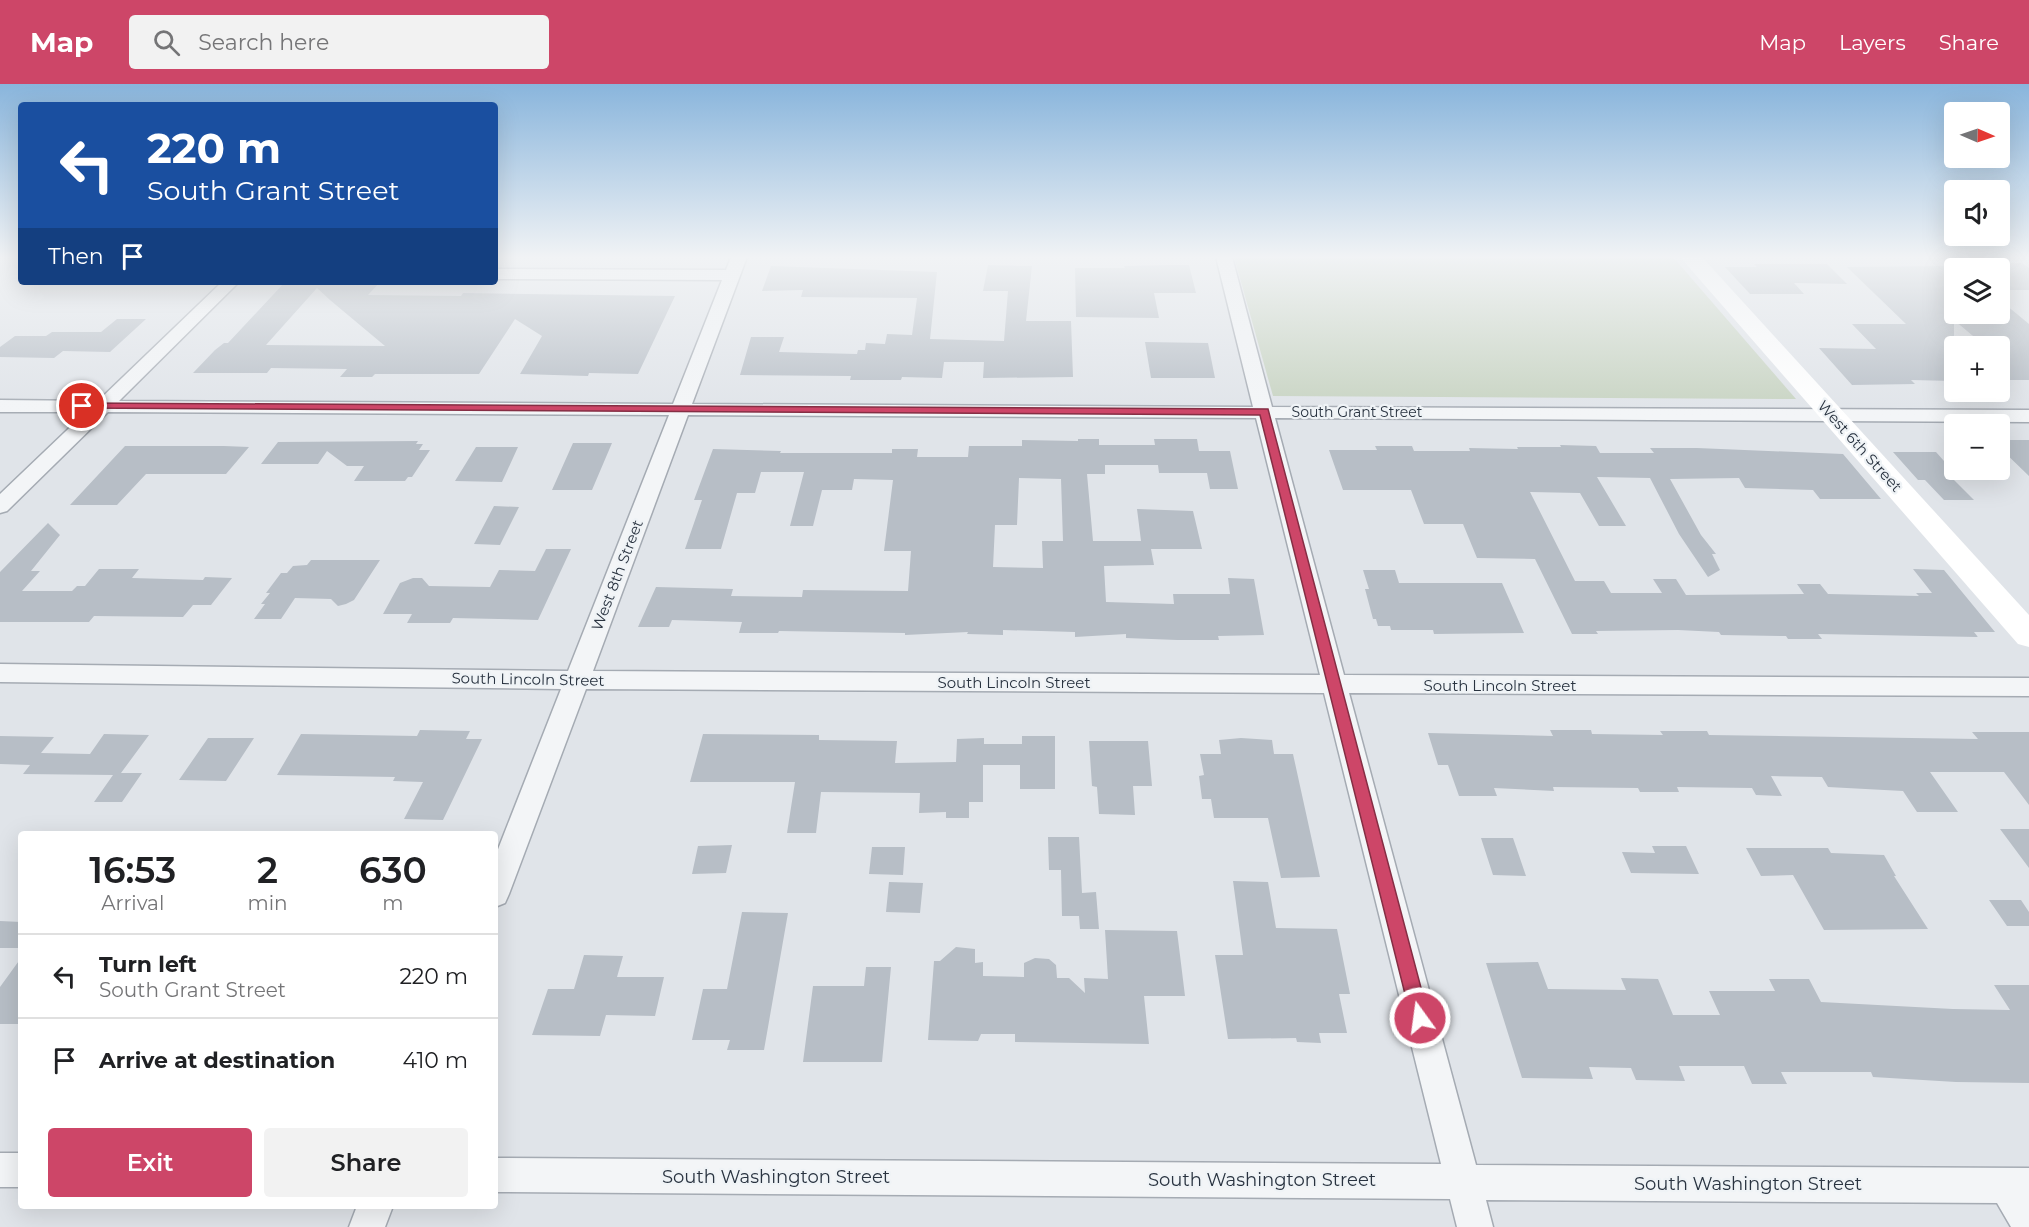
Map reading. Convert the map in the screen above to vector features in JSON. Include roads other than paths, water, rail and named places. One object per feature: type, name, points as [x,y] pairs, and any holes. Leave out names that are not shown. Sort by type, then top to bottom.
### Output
[{"type":"street","points":[[0,506],[202,310]]},
{"type":"street","name":"West 8th Street","points":[[498,886],[718,310]]},
{"type":"street","points":[[1238,310],[1475,1227]]},
{"type":"street","name":"West 6th Street","points":[[1739,310],[2029,636]]},
{"type":"street","name":"South Grant Street","points":[[0,406],[2029,416]]},
{"type":"street","name":"South Lincoln Street","points":[[0,673],[577,680],[2029,687]]},
{"type":"street","points":[[0,1170],[18,1170]]},
{"type":"street","name":"South Washington Street","points":[[498,1175],[2018,1186]]},
{"type":"street","points":[[2018,1186],[2029,1223]]},
{"type":"street","points":[[367,1227],[374,1209]]}]
